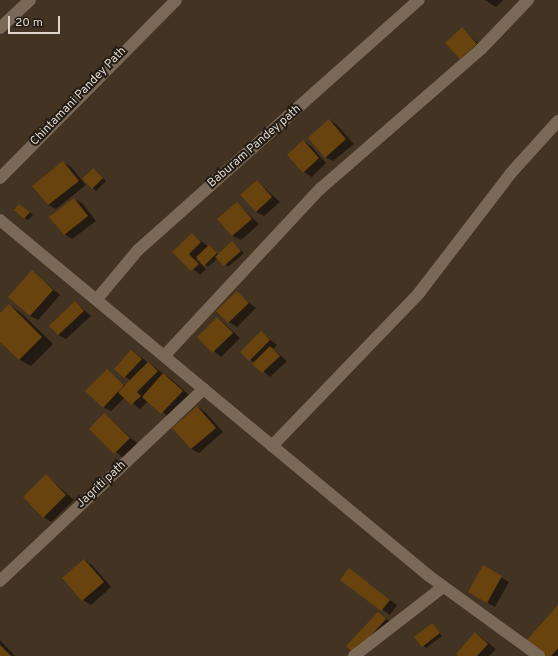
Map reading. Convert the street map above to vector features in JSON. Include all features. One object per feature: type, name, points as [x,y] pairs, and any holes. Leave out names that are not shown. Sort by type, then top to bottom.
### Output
[{"type":"street","points":[[0,28],[30,0]]},
{"type":"street","name":"Chintamani Pandey Path","points":[[0,178],[176,0]]},
{"type":"street","name":"Baburam Pandey path","points":[[97,299],[138,250],[419,0]]},
{"type":"street","points":[[165,355],[320,189],[482,48],[528,0]]},
{"type":"street","points":[[272,446],[419,293],[511,172],[558,121]]},
{"type":"street","points":[[0,220],[165,355],[272,446],[443,587],[539,656]]},
{"type":"street","name":"Jagriti path","points":[[0,581],[204,389]]},
{"type":"street","points":[[354,656],[443,587]]},
{"type":"building","points":[[462,27],[477,44],[460,59],[445,43]]},
{"type":"building","points":[[329,119],[346,139],[325,158],[308,138]]},
{"type":"building","points":[[303,140],[319,158],[303,173],[287,155]]},
{"type":"building","points":[[63,161],[79,181],[48,205],[32,186]]},
{"type":"building","points":[[93,168],[103,178],[92,189],[82,179]]},
{"type":"building","points":[[257,180],[272,197],[256,212],[240,195]]},
{"type":"building","points":[[74,198],[88,216],[64,235],[49,217]]},
{"type":"building","points":[[237,202],[252,219],[232,236],[217,219]]},
{"type":"building","points":[[19,204],[30,212],[24,219],[14,210]]},
{"type":"building","points":[[192,233],[201,242],[189,254],[199,264],[191,271],[172,252]]},
{"type":"building","points":[[232,241],[241,251],[224,266],[215,257]]},
{"type":"building","points":[[209,245],[217,253],[204,266],[196,257]]},
{"type":"building","points":[[32,270],[53,290],[30,316],[8,297]]},
{"type":"building","points":[[237,291],[249,303],[228,323],[216,311]]},
{"type":"building","points":[[75,301],[84,311],[58,335],[49,326]]},
{"type":"building","points":[[9,304],[42,337],[19,360],[0,342],[0,313]]},
{"type":"building","points":[[217,317],[233,333],[212,353],[197,337]]},
{"type":"building","points":[[261,331],[270,340],[249,361],[240,352]]},
{"type":"building","points":[[270,346],[280,356],[262,373],[252,364]]},
{"type":"building","points":[[131,350],[142,359],[124,378],[114,369]]},
{"type":"building","points":[[148,362],[158,371],[137,392],[141,396],[131,405],[118,392]]},
{"type":"building","points":[[107,369],[124,385],[103,408],[85,391]]},
{"type":"building","points":[[163,373],[183,391],[161,414],[142,397]]},
{"type":"building","points":[[197,406],[216,428],[191,449],[172,428]]},
{"type":"building","points":[[104,413],[130,438],[114,454],[89,429]]},
{"type":"building","points":[[46,474],[66,495],[43,518],[23,497]]},
{"type":"building","points":[[84,559],[104,582],[82,601],[62,578]]},
{"type":"building","points":[[483,565],[502,576],[487,603],[468,592]]},
{"type":"building","points":[[349,568],[390,600],[381,611],[340,580]]},
{"type":"building","points":[[558,605],[558,648],[551,656],[545,656],[527,640]]},
{"type":"building","points":[[378,612],[386,619],[354,654],[346,646]]},
{"type":"building","points":[[432,623],[440,633],[422,647],[414,637]]},
{"type":"building","points":[[475,632],[488,644],[477,656],[458,656],[456,654]]},
{"type":"building","points":[[0,645],[11,656],[0,656]]}]
